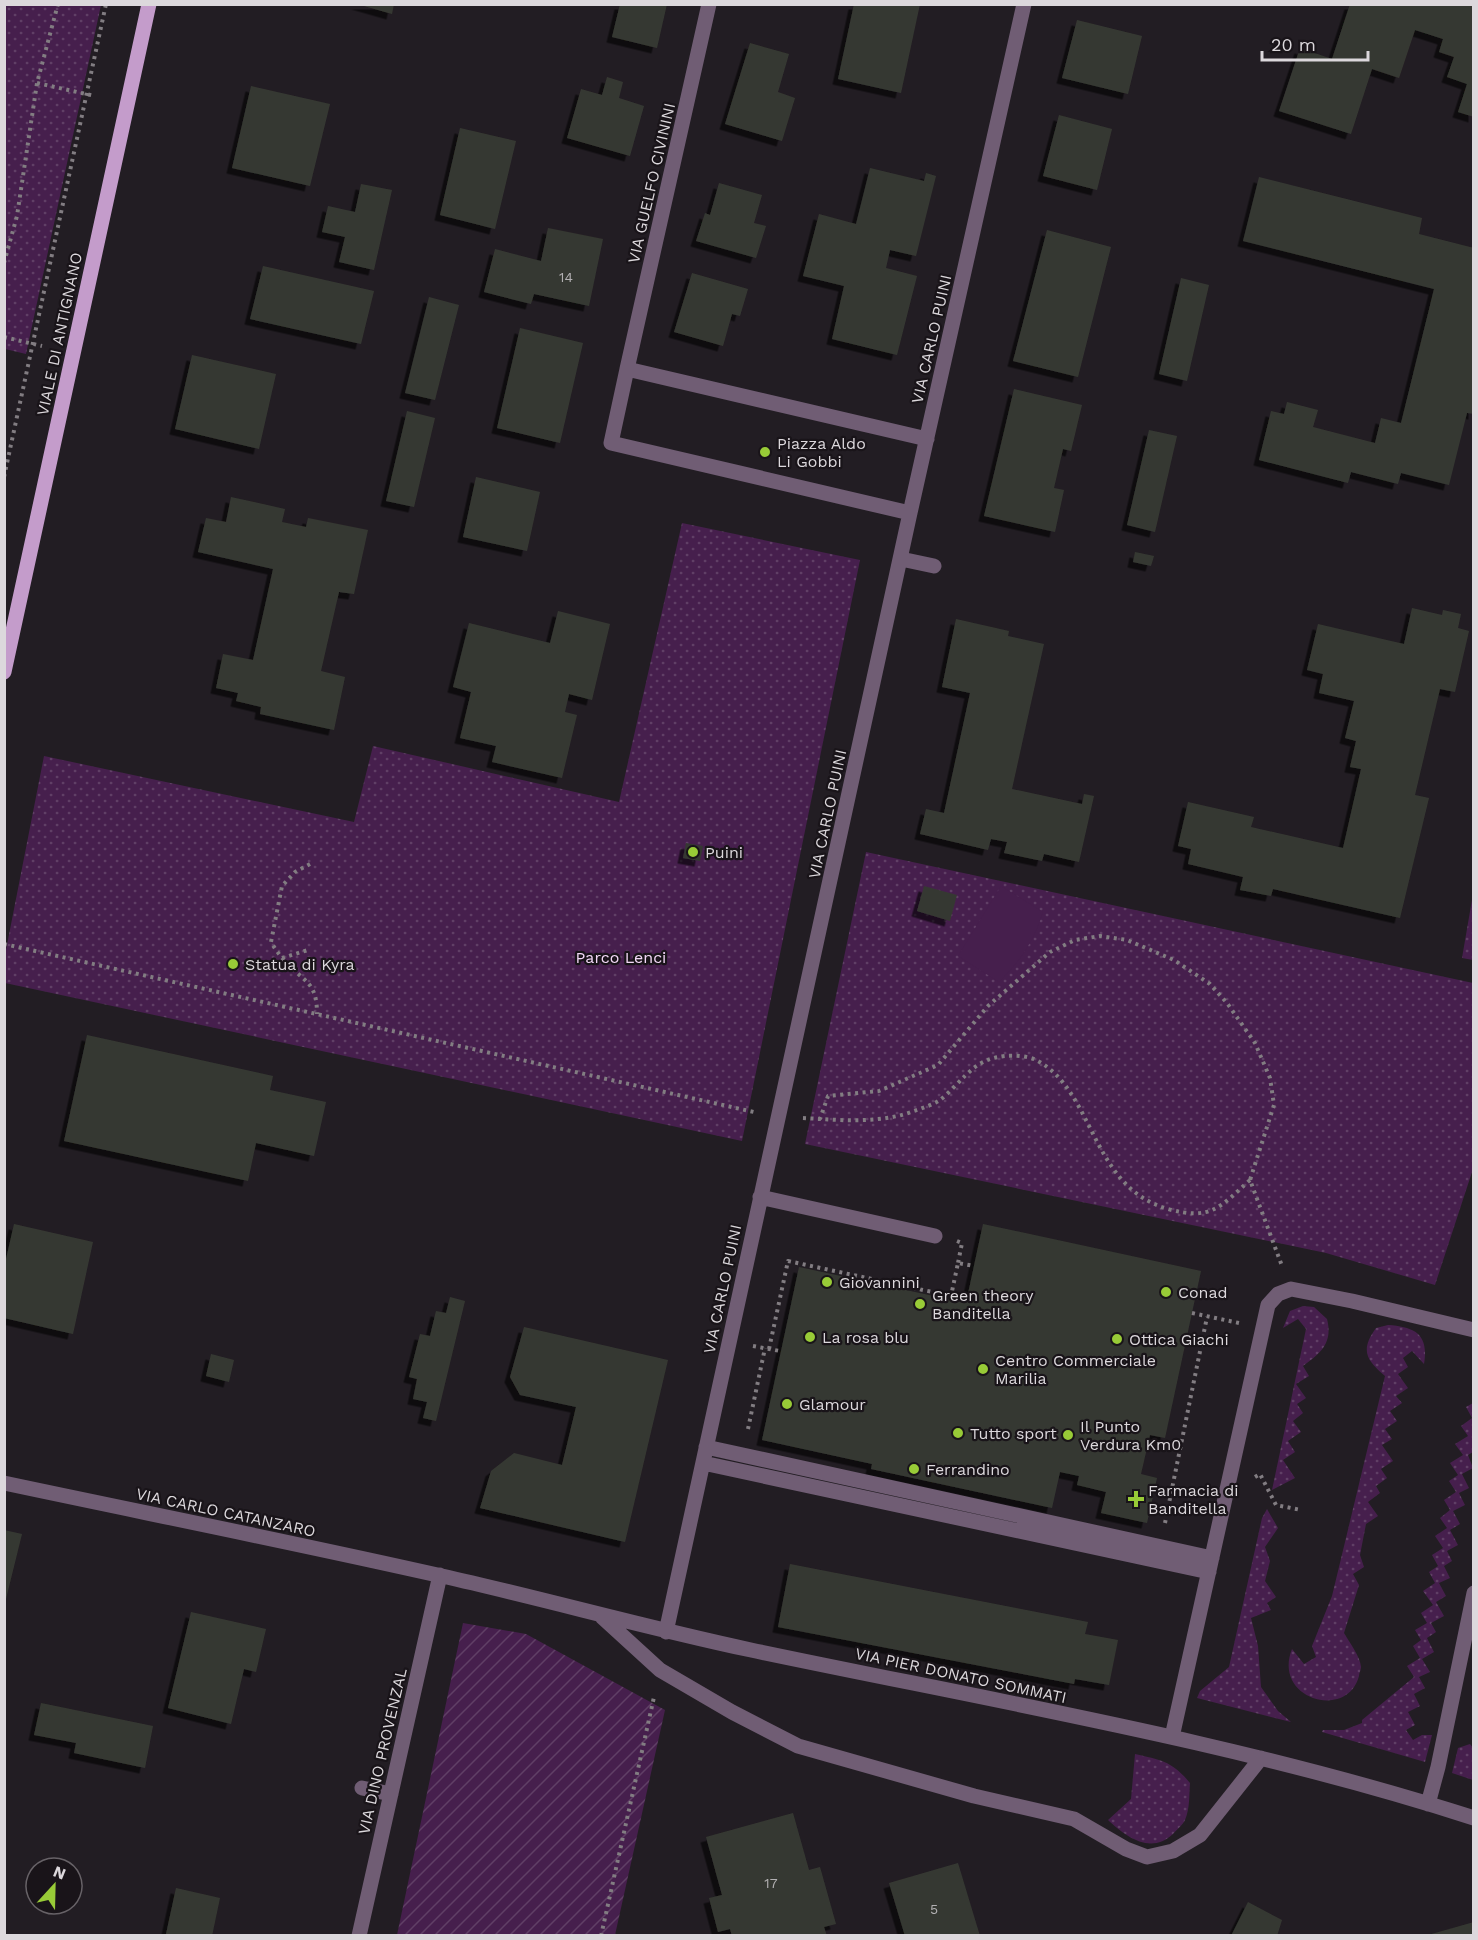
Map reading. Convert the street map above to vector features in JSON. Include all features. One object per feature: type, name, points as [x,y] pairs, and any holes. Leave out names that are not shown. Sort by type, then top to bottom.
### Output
[{"type":"main road","name":"VIALE DI ANTIGNANO","points":[[4,672],[149,4]]},
{"type":"street","name":"VIA GUELFO CIVININI","points":[[627,369],[709,4]]},
{"type":"street","name":"VIA CARLO PUINI","points":[[666,1632],[910,513],[1024,4]]},
{"type":"street","points":[[910,513],[610,443],[627,369],[927,439]]},
{"type":"street","points":[[901,560],[934,566]]},
{"type":"street","points":[[760,1197],[935,1236]]},
{"type":"street","points":[[1172,1737],[1268,1305],[1278,1294],[1291,1289],[1473,1330]]},
{"type":"street","points":[[706,1447],[1211,1565]]},
{"type":"street","points":[[703,1463],[1211,1565]]},
{"type":"street","name":"VIA CARLO CATANZARO","points":[[4,1483],[440,1575]]},
{"type":"street","name":"VIA PIER DONATO SOMMATI","points":[[440,1575],[547,1600],[666,1632],[1172,1737],[1261,1758],[1428,1803],[1473,1818]]},
{"type":"street","name":"VIA DINO PROVENZAL","points":[[359,1935],[440,1575]]},
{"type":"street","points":[[1428,1803],[1438,1767],[1473,1593]]},
{"type":"street","points":[[599,1615],[660,1670],[732,1712],[798,1746],[974,1796],[1074,1819],[1125,1849],[1147,1857],[1173,1851],[1200,1835],[1261,1758]]},
{"type":"street","points":[[362,1788],[391,1794]]},
{"type":"path","points":[[5,260],[17,216],[38,83],[58,4]]},
{"type":"path","points":[[4,477],[106,4]]},
{"type":"path","points":[[38,83],[95,96]]},
{"type":"path","points":[[4,337],[42,346]]},
{"type":"path","points":[[310,864],[295,872],[282,886],[271,942],[282,958],[311,985],[317,999],[317,1014]]},
{"type":"path","points":[[1250,1180],[1220,1208],[1203,1214],[1177,1212],[1156,1206],[1125,1185],[1103,1155],[1068,1090],[1053,1071],[1034,1059],[1012,1055],[989,1058],[976,1065],[941,1100],[912,1112],[861,1122],[820,1119],[828,1096],[879,1091],[938,1065],[988,1006],[1050,952],[1075,940],[1100,936],[1127,940],[1184,965],[1210,984],[1227,1003],[1255,1043],[1270,1078],[1274,1105],[1250,1180],[1291,1289]]},
{"type":"path","points":[[4,944],[731,1107]]},
{"type":"path","points":[[282,958],[308,950]]},
{"type":"path","points":[[747,1435],[788,1261],[951,1296],[958,1263],[974,1266]]},
{"type":"path","points":[[1192,1313],[1263,1329]]},
{"type":"path","points":[[1162,1533],[1207,1317]]},
{"type":"path","points":[[1260,1474],[1276,1505],[1301,1510]]},
{"type":"path","points":[[601,1935],[660,1670]]},
{"type":"green space","points":[[5,4],[101,5],[26,354],[5,349]]},
{"type":"green space","name":"Parco Lenci","points":[[682,523],[860,560],[742,1141],[5,983],[5,955],[44,756],[354,822],[373,746],[619,802]]},
{"type":"green space","points":[[866,852],[1473,983],[1473,1169],[1435,1285],[1326,1253],[805,1144]]},
{"type":"green space","points":[[1001,886],[1043,912],[1026,950],[999,982],[958,956]]},
{"type":"green space","points":[[1473,894],[1474,960],[1462,958]]},
{"type":"green space","points":[[1303,1306],[1314,1307],[1327,1319],[1327,1341],[1320,1352],[1303,1366],[1309,1376],[1296,1384],[1306,1398],[1297,1404],[1303,1413],[1293,1421],[1301,1432],[1288,1441],[1295,1452],[1283,1460],[1295,1478],[1272,1490],[1306,1329],[1298,1319],[1283,1328],[1290,1311]]},
{"type":"green space","points":[[1388,1325],[1413,1330],[1418,1334],[1424,1346],[1424,1364],[1412,1351],[1403,1358],[1408,1367],[1398,1374],[1408,1388],[1396,1396],[1402,1403],[1390,1411],[1397,1421],[1385,1429],[1392,1439],[1382,1445],[1393,1461],[1381,1469],[1387,1478],[1376,1486],[1380,1493],[1368,1502],[1378,1516],[1366,1524],[1360,1555],[1364,1567],[1353,1574],[1359,1585],[1344,1633],[1360,1663],[1359,1676],[1352,1690],[1341,1698],[1327,1700],[1314,1698],[1301,1691],[1292,1681],[1289,1666],[1292,1649],[1304,1664],[1316,1657],[1312,1646],[1332,1596],[1385,1376],[1370,1360],[1367,1354],[1368,1343],[1376,1328]]},
{"type":"green space","points":[[1473,1403],[1473,1452],[1468,1455],[1473,1468],[1462,1474],[1469,1488],[1459,1493],[1465,1505],[1453,1511],[1460,1524],[1450,1530],[1458,1545],[1447,1551],[1452,1561],[1444,1566],[1450,1578],[1439,1583],[1446,1596],[1436,1602],[1444,1616],[1431,1623],[1436,1632],[1427,1638],[1434,1652],[1422,1659],[1430,1672],[1419,1677],[1425,1688],[1414,1694],[1420,1706],[1408,1712],[1415,1725],[1406,1730],[1413,1740],[1422,1735],[1432,1735],[1425,1762],[1322,1732],[1323,1730],[1344,1730],[1362,1723],[1362,1720],[1414,1677],[1407,1666],[1420,1658],[1413,1646],[1421,1640],[1415,1630],[1427,1623],[1421,1613],[1433,1605],[1423,1591],[1435,1583],[1429,1572],[1438,1566],[1432,1555],[1443,1548],[1435,1536],[1447,1528],[1440,1518],[1450,1510],[1444,1500],[1456,1492],[1449,1481],[1458,1475],[1450,1463],[1463,1455],[1455,1444],[1468,1436],[1461,1426],[1472,1418],[1466,1407]]},
{"type":"green space","points":[[1267,1509],[1278,1528],[1265,1547],[1270,1561],[1265,1581],[1276,1597],[1267,1603],[1271,1610],[1251,1618],[1258,1646],[1261,1687],[1278,1711],[1291,1722],[1197,1698],[1200,1691],[1229,1667],[1262,1518]]},
{"type":"green space","points":[[463,1623],[526,1634],[665,1710],[615,1935],[397,1935]]},
{"type":"green space","points":[[1470,1744],[1473,1748],[1473,1780],[1452,1773],[1458,1748]]},
{"type":"green space","points":[[1135,1754],[1165,1762],[1190,1783],[1189,1806],[1184,1822],[1165,1840],[1156,1843],[1139,1841],[1108,1820],[1131,1799]]},
{"type":"building","points":[[357,4],[394,4],[392,14]]},
{"type":"building","points":[[620,4],[667,4],[657,48],[612,37]]},
{"type":"building","points":[[854,4],[920,4],[901,93],[838,79]]},
{"type":"building","points":[[1350,4],[1474,4],[1474,117],[1458,112],[1467,84],[1447,77],[1454,57],[1439,52],[1443,39],[1415,30],[1399,78],[1372,69],[1351,134],[1279,111],[1300,48],[1332,59]]},
{"type":"building","points":[[1077,20],[1142,36],[1128,94],[1062,78]]},
{"type":"building","points":[[750,43],[789,54],[778,92],[795,98],[782,141],[725,124]]},
{"type":"building","points":[[607,77],[623,82],[619,98],[644,106],[630,156],[567,138],[581,89],[602,95]]},
{"type":"building","points":[[251,86],[330,104],[310,186],[232,168]]},
{"type":"building","points":[[1059,115],[1112,129],[1097,190],[1043,176]]},
{"type":"building","points":[[460,128],[516,141],[495,229],[440,215]]},
{"type":"building","points":[[870,168],[924,181],[926,173],[936,176],[916,256],[890,250],[886,268],[917,276],[897,355],[832,339],[844,286],[803,276],[819,214],[856,224]]},
{"type":"building","points":[[1259,177],[1422,218],[1419,234],[1474,248],[1474,414],[1467,413],[1449,485],[1401,473],[1398,484],[1351,472],[1348,483],[1259,460],[1271,411],[1284,414],[1287,402],[1318,410],[1313,427],[1375,443],[1381,418],[1401,423],[1434,289],[1243,241]]},
{"type":"building","points":[[719,183],[762,195],[754,223],[766,226],[756,258],[696,241],[705,213],[710,215]]},
{"type":"building","points":[[361,184],[392,190],[374,270],[339,262],[345,237],[322,232],[328,206],[355,212]]},
{"type":"building","points":[[548,228],[603,239],[589,306],[534,294],[531,304],[484,292],[495,249],[541,261]]},
{"type":"building","points":[[1047,230],[1111,247],[1078,377],[1013,361]]},
{"type":"building","points":[[263,266],[374,291],[361,344],[250,319]]},
{"type":"building","points":[[692,273],[748,289],[740,316],[732,314],[723,346],[674,332]]},
{"type":"building","points":[[1181,278],[1209,285],[1187,381],[1159,374]]},
{"type":"building","points":[[429,297],[459,305],[435,400],[405,393]]},
{"type":"building","points":[[520,328],[583,343],[560,443],[497,428]]},
{"type":"building","points":[[192,355],[276,374],[259,449],[175,429]]},
{"type":"building","points":[[1014,389],[1082,405],[1071,451],[1063,449],[1054,488],[1064,490],[1055,532],[984,516]]},
{"type":"building","points":[[407,411],[435,418],[414,507],[386,501]]},
{"type":"building","points":[[1149,430],[1177,436],[1155,532],[1127,525]]},
{"type":"building","points":[[476,477],[540,492],[527,551],[463,537]]},
{"type":"building","points":[[231,497],[285,509],[282,522],[306,527],[308,518],[368,530],[354,594],[339,592],[321,671],[345,677],[334,730],[260,714],[261,707],[236,701],[238,693],[216,688],[223,654],[253,660],[273,569],[198,552],[206,518],[226,522]]},
{"type":"building","points":[[1135,552],[1154,556],[1151,566],[1133,562]]},
{"type":"building","points":[[1412,608],[1442,615],[1443,610],[1461,614],[1458,628],[1469,631],[1455,692],[1440,689],[1415,795],[1429,798],[1400,918],[1273,889],[1271,896],[1240,890],[1243,877],[1188,864],[1191,849],[1178,846],[1188,802],[1254,817],[1251,827],[1343,848],[1361,769],[1350,767],[1356,741],[1345,738],[1354,701],[1319,693],[1323,674],[1307,670],[1318,624],[1404,644]]},
{"type":"building","points":[[558,611],[610,624],[592,700],[569,694],[565,712],[577,715],[562,778],[492,762],[496,746],[460,738],[471,692],[453,687],[469,623],[550,643]]},
{"type":"building","points":[[956,619],[1009,631],[1008,636],[1044,644],[1012,789],[1082,804],[1084,794],[1094,796],[1079,862],[1044,854],[1042,861],[1004,853],[1007,842],[991,839],[988,850],[920,834],[926,809],[944,813],[970,693],[942,687]]},
{"type":"building","name":"Puini","points":[[686,843],[703,846],[700,861],[683,858]]},
{"type":"building","points":[[924,886],[957,895],[950,921],[917,911]]},
{"type":"building","points":[[87,1035],[273,1076],[270,1090],[326,1102],[314,1156],[256,1143],[248,1181],[64,1141]]},
{"type":"building","points":[[14,1224],[93,1242],[73,1334],[4,1318],[4,1268]]},
{"type":"building","points":[[983,1224],[1201,1271],[1165,1438],[1150,1435],[1141,1474],[1157,1478],[1147,1523],[1101,1513],[1106,1492],[1077,1485],[1079,1476],[1060,1472],[1052,1508],[871,1469],[872,1464],[762,1440],[799,1267],[966,1303]]},
{"type":"building","points":[[450,1297],[465,1301],[436,1421],[423,1418],[427,1402],[413,1399],[417,1379],[409,1377],[420,1334],[430,1336],[436,1311],[446,1313]]},
{"type":"building","points":[[524,1327],[668,1360],[625,1542],[480,1508],[491,1471],[514,1453],[562,1465],[576,1407],[520,1395],[510,1377]]},
{"type":"building","points":[[211,1354],[234,1360],[229,1382],[206,1376]]},
{"type":"building","points":[[4,1530],[22,1534],[5,1603],[4,1603]]},
{"type":"building","points":[[790,1564],[1088,1622],[1085,1634],[1118,1640],[1109,1685],[1075,1679],[1074,1684],[778,1627]]},
{"type":"building","points":[[191,1612],[266,1629],[256,1672],[244,1669],[231,1724],[168,1708]]},
{"type":"building","points":[[41,1703],[153,1726],[145,1768],[74,1753],[76,1743],[34,1735]]},
{"type":"building","points":[[793,1813],[809,1870],[820,1867],[836,1924],[824,1927],[827,1936],[732,1936],[730,1929],[718,1932],[709,1898],[722,1895],[706,1837]]},
{"type":"building","points":[[958,1863],[980,1936],[905,1936],[889,1883]]},
{"type":"building","points":[[176,1888],[220,1898],[212,1936],[166,1934]]},
{"type":"building","points":[[1248,1902],[1282,1920],[1277,1936],[1231,1936]]},
{"type":"building","points":[[1474,1922],[1474,1936],[1428,1936],[1428,1935]]},
{"type":"place","name":"Piazza Aldo Li Gobbi","points":[[765,452]]},
{"type":"place","name":"Puini","points":[[693,852]]},
{"type":"place","name":"Statua di Kyra","points":[[233,964]]},
{"type":"place","name":"Giovannini","points":[[827,1282]]},
{"type":"place","name":"Conad","points":[[1166,1292]]},
{"type":"place","name":"Green theory Banditella","points":[[920,1304]]},
{"type":"place","name":"La rosa blu","points":[[810,1337]]},
{"type":"place","name":"Ottica Giachi","points":[[1117,1339]]},
{"type":"place","name":"Centro Commerciale Marilia","points":[[983,1369]]},
{"type":"place","name":"Glamour","points":[[787,1404]]},
{"type":"place","name":"Tutto sport","points":[[958,1433]]},
{"type":"place","name":"Il Punto Verdura Km0","points":[[1068,1435]]},
{"type":"place","name":"Ferrandino","points":[[914,1469]]},
{"type":"place","name":"Farmacia di Banditella","points":[[1136,1499]]}]
